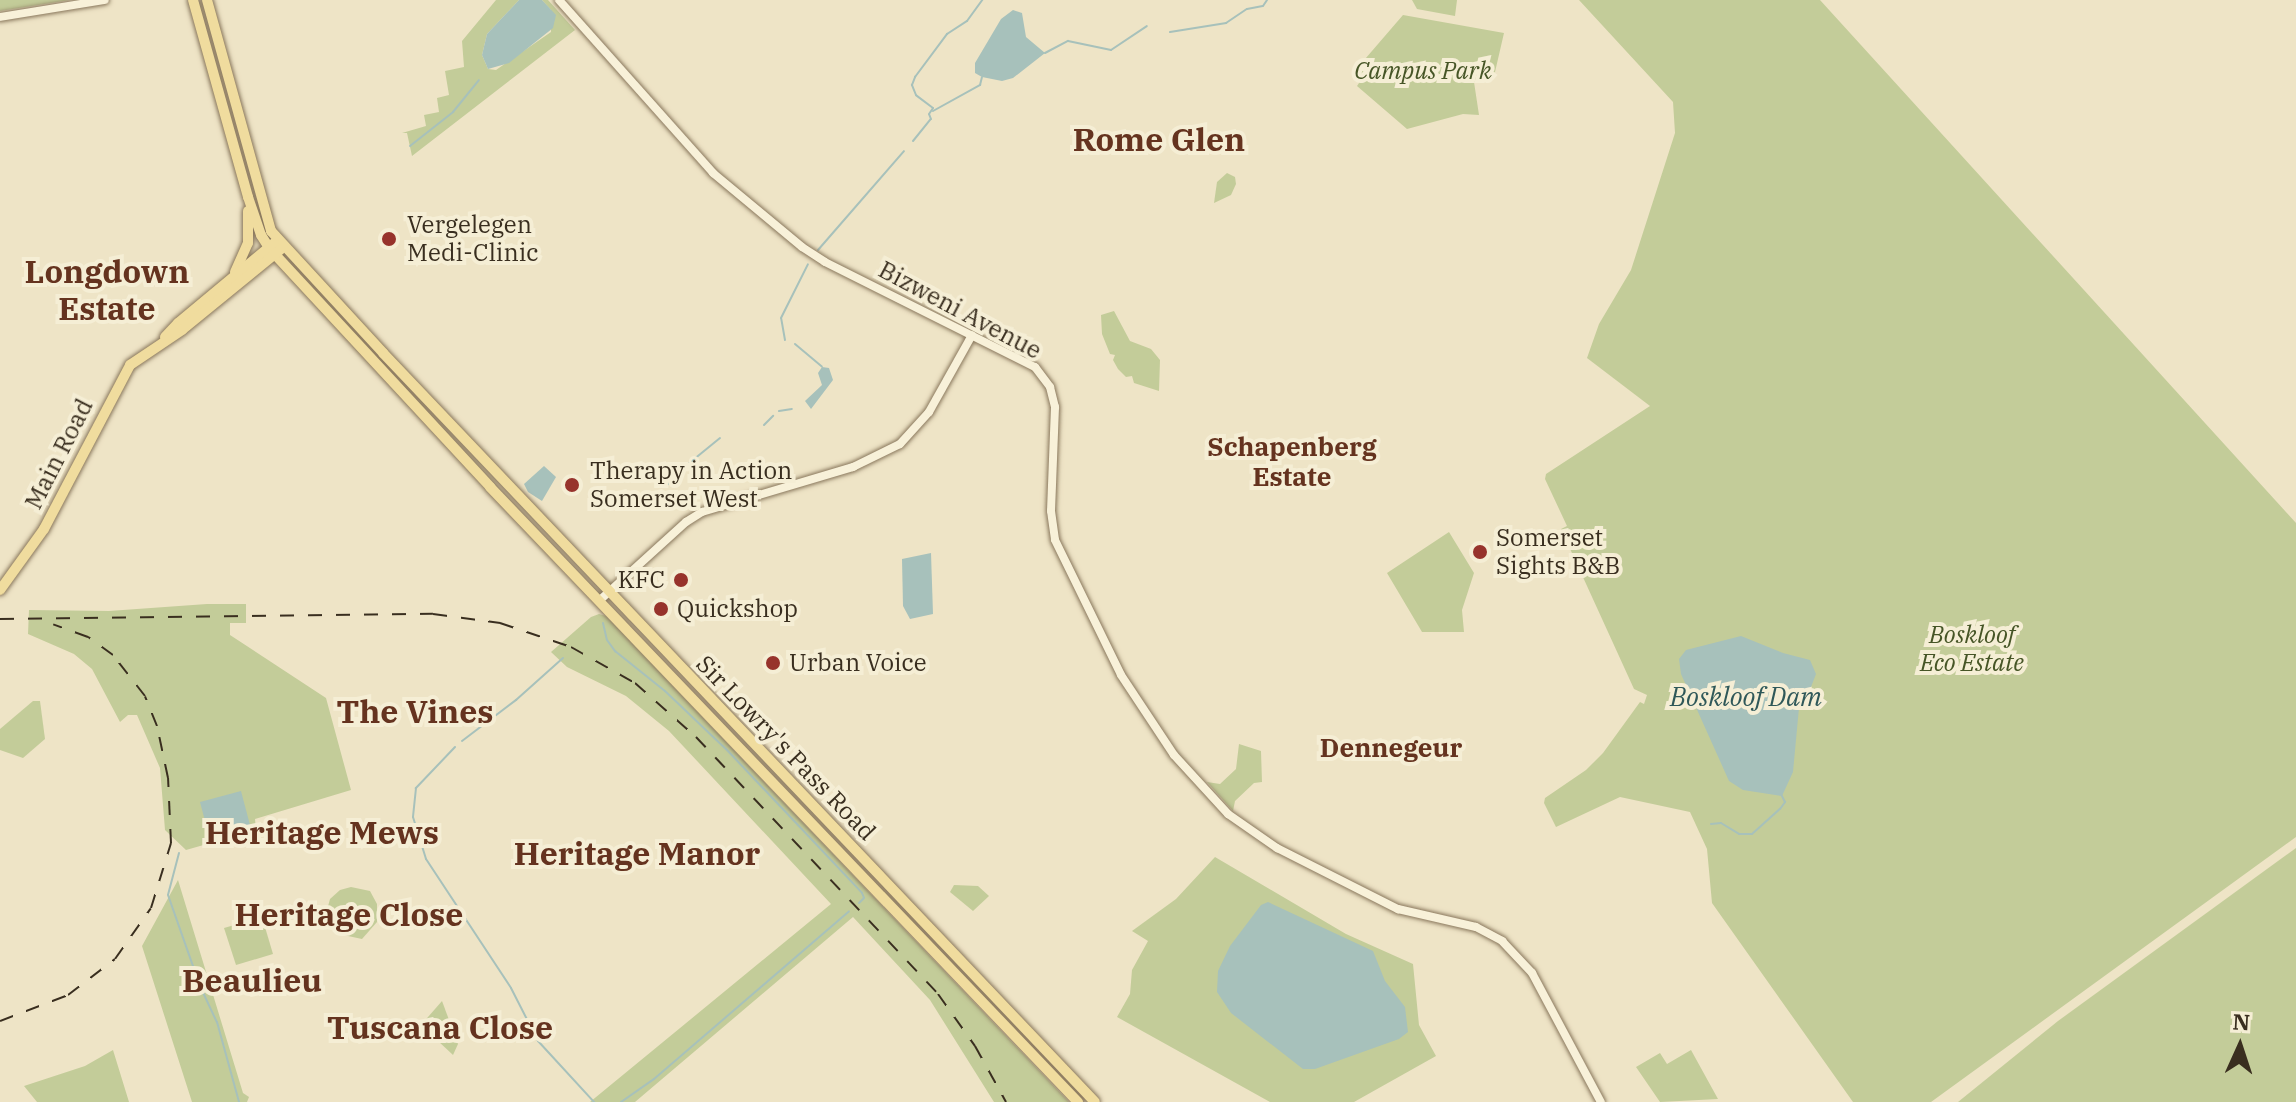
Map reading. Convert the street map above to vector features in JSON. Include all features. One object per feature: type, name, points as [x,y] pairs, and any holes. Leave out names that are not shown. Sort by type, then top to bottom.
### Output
[{"type":"main road","points":[[192,0],[248,197],[261,235],[272,251]]},
{"type":"main road","points":[[207,0],[264,213],[282,243]]},
{"type":"main road","points":[[230,281],[248,243],[248,197]]},
{"type":"main road","name":"Main Road","points":[[161,342],[182,330],[282,243]]},
{"type":"main road","name":"Sir Lowry's Pass Road","points":[[282,243],[605,596],[1078,1102]]},
{"type":"main road","name":"Main Road","points":[[0,590],[44,529],[123,374],[178,323],[272,251]]},
{"type":"main road","name":"Sir Lowry's Pass Road","points":[[272,251],[1095,1102]]},
{"type":"street","points":[[0,17],[105,0]]},
{"type":"street","name":"Bizweni Avenue","points":[[559,0],[713,173],[750,206],[825,262],[1029,363],[1050,387],[1055,415],[1051,511],[1055,540],[1121,675],[1174,755],[1237,822],[1277,848],[1398,909],[1476,927],[1509,946],[1532,973],[1601,1102]]},
{"type":"street","points":[[605,596],[686,522],[702,512],[865,463],[900,444],[929,412],[972,335]]},
{"type":"green space","points":[[0,0],[70,0],[0,11]]},
{"type":"green space","points":[[496,0],[519,0],[487,34],[482,55],[488,69],[496,70],[551,32],[551,10],[542,0],[548,0],[575,30],[412,156],[407,133],[402,133],[426,126],[424,115],[439,112],[437,98],[449,95],[445,71],[464,67],[462,41]]},
{"type":"green space","points":[[1412,0],[1457,0],[1455,16],[1417,9]]},
{"type":"green space","name":"Boskloof Eco Estate","points":[[1579,0],[1820,0],[2296,523],[2296,837],[1931,1102],[1853,1102],[1712,903],[1707,849],[1690,812],[1620,797],[1556,827],[1544,803],[1545,798],[1586,770],[1603,753],[1640,702],[1644,704],[1647,695],[1634,689],[1561,529],[1567,526],[1545,479],[1546,474],[1650,406],[1587,358],[1599,324],[1631,270],[1675,133],[1673,102]]},
{"type":"green space","name":"Campus Park","points":[[1403,15],[1504,33],[1495,72],[1474,82],[1479,115],[1463,114],[1407,129],[1357,86],[1361,80],[1353,73]]},
{"type":"green space","points":[[1227,173],[1235,177],[1236,184],[1231,195],[1214,203],[1217,182]]},
{"type":"green space","points":[[1114,311],[1130,341],[1151,349],[1160,360],[1159,391],[1134,383],[1132,376],[1126,377],[1118,369],[1113,360],[1115,355],[1110,354],[1102,334],[1101,315]]},
{"type":"green space","points":[[1449,532],[1474,573],[1462,610],[1464,632],[1422,632],[1387,573]]},
{"type":"green space","points":[[246,604],[246,623],[230,623],[230,635],[326,698],[351,790],[255,819],[256,830],[186,850],[165,830],[160,768],[137,715],[128,715],[120,722],[92,669],[74,654],[28,634],[29,610],[109,611]]},
{"type":"green space","points":[[599,614],[606,616],[1069,1102],[994,1102],[930,1000],[853,917],[635,1102],[590,1102],[831,904],[669,731],[626,696],[567,667],[551,652],[591,617]]},
{"type":"green space","points":[[33,701],[40,701],[45,739],[23,758],[0,750],[0,729]]},
{"type":"green space","points":[[1239,744],[1261,751],[1262,782],[1254,783],[1235,801],[1233,811],[1207,782],[1220,784],[1236,769]]},
{"type":"green space","points":[[2296,848],[2296,1102],[1958,1102],[2058,1021]]},
{"type":"green space","points":[[1215,857],[1346,934],[1413,964],[1419,1025],[1436,1056],[1354,1102],[1270,1102],[1117,1017],[1130,994],[1132,970],[1148,941],[1132,931],[1176,899]]},
{"type":"green space","points":[[178,880],[243,1093],[249,1097],[247,1102],[192,1102],[142,946]]},
{"type":"green space","points":[[954,885],[978,886],[989,896],[973,911],[950,892]]},
{"type":"green space","points":[[351,887],[370,891],[377,904],[377,922],[362,939],[334,933],[327,910],[330,899],[340,890]]},
{"type":"green space","points":[[262,917],[273,954],[236,965],[224,928]]},
{"type":"green space","points":[[442,1001],[458,1044],[453,1055],[421,1025]]},
{"type":"green space","points":[[113,1050],[129,1102],[37,1102],[24,1086],[85,1066]]},
{"type":"green space","points":[[1691,1050],[1718,1099],[1660,1102],[1636,1067],[1660,1053],[1667,1064]]},
{"type":"water","points":[[519,0],[542,0],[556,15],[553,28],[509,63],[488,69],[482,55],[487,34]]},
{"type":"water","points":[[1013,10],[1022,13],[1026,37],[1045,53],[1013,78],[1002,81],[982,77],[975,73],[975,63],[1001,19]]},
{"type":"water","points":[[822,367],[829,368],[833,380],[811,409],[805,401],[822,385],[818,373]]},
{"type":"water","points":[[544,466],[556,477],[542,501],[528,492],[524,484]]},
{"type":"water","points":[[931,553],[933,614],[910,619],[903,606],[902,559]]},
{"type":"water","name":"Boskloof Dam","points":[[1741,636],[1810,660],[1816,674],[1811,687],[1800,697],[1793,772],[1782,796],[1743,790],[1729,781],[1681,674],[1679,659],[1686,650]]},
{"type":"water","points":[[241,791],[250,825],[209,836],[200,802]]},
{"type":"water","points":[[1268,902],[1373,951],[1385,981],[1405,1007],[1408,1032],[1399,1039],[1315,1069],[1303,1069],[1231,1013],[1217,992],[1218,971],[1230,946],[1261,905]]},
{"type":"waterway","points":[[913,141],[931,119],[929,114],[933,108],[916,95],[912,85],[915,77],[947,34],[967,21],[982,0]]},
{"type":"waterway","points":[[1170,32],[1226,23],[1247,9],[1263,6],[1267,0]]},
{"type":"waterway","points":[[1045,53],[1068,41],[1111,50],[1147,26]]},
{"type":"waterway","points":[[933,111],[980,85],[982,77]]},
{"type":"waterway","points":[[410,146],[453,112],[479,80]]},
{"type":"waterway","points":[[818,250],[904,151]]},
{"type":"waterway","points":[[785,340],[781,318],[808,264]]},
{"type":"waterway","points":[[795,344],[822,367]]},
{"type":"waterway","points":[[779,411],[792,409]]},
{"type":"waterway","points":[[764,425],[773,416]]},
{"type":"waterway","points":[[682,469],[720,438]]},
{"type":"waterway","points":[[665,487],[674,478]]},
{"type":"waterway","points":[[603,623],[607,640],[615,651],[665,691],[726,749],[862,893],[864,898],[859,903]]},
{"type":"waterway","points":[[462,741],[516,700],[563,658]]},
{"type":"waterway","points":[[455,747],[416,788],[413,817],[426,859],[511,988],[538,1041],[594,1102]]},
{"type":"waterway","points":[[1711,824],[1721,823],[1739,834],[1752,834],[1780,809],[1785,802],[1782,796]]},
{"type":"waterway","points":[[179,853],[168,895],[200,986],[217,1022],[239,1102]]},
{"type":"waterway","points":[[621,1102],[654,1079],[849,911]]},
{"type":"railway","points":[[0,619],[433,614],[500,623],[571,647],[635,683],[696,737],[938,994],[975,1046],[1006,1102]]},
{"type":"railway","points":[[0,1021],[68,995],[115,959],[151,908],[171,843],[168,778],[157,726],[145,696],[113,655],[88,637],[53,624]]},
{"type":"place","name":"Vergelegen Medi-Clinic","points":[[389,239]]},
{"type":"place","name":"Therapy in Action Somerset West","points":[[572,485]]},
{"type":"place","name":"Somerset Sights B&B","points":[[1480,552]]},
{"type":"place","name":"KFC","points":[[681,580]]},
{"type":"place","name":"Quickshop","points":[[661,609]]},
{"type":"place","name":"Urban Voice","points":[[773,663]]},
{"type":"district","name":"Rome Glen","points":[[1159,139]]},
{"type":"district","name":"Longdown Estate","points":[[107,290]]},
{"type":"district","name":"Schapenberg Estate","points":[[1292,462]]},
{"type":"district","name":"The Vines","points":[[415,711]]},
{"type":"district","name":"Dennegeur","points":[[1391,748]]},
{"type":"district","name":"Heritage Mews","points":[[322,832]]},
{"type":"district","name":"Heritage Manor","points":[[637,853]]},
{"type":"district","name":"Heritage Close","points":[[349,914]]},
{"type":"district","name":"Beaulieu","points":[[252,980]]},
{"type":"district","name":"Tuscana Close","points":[[440,1027]]}]
